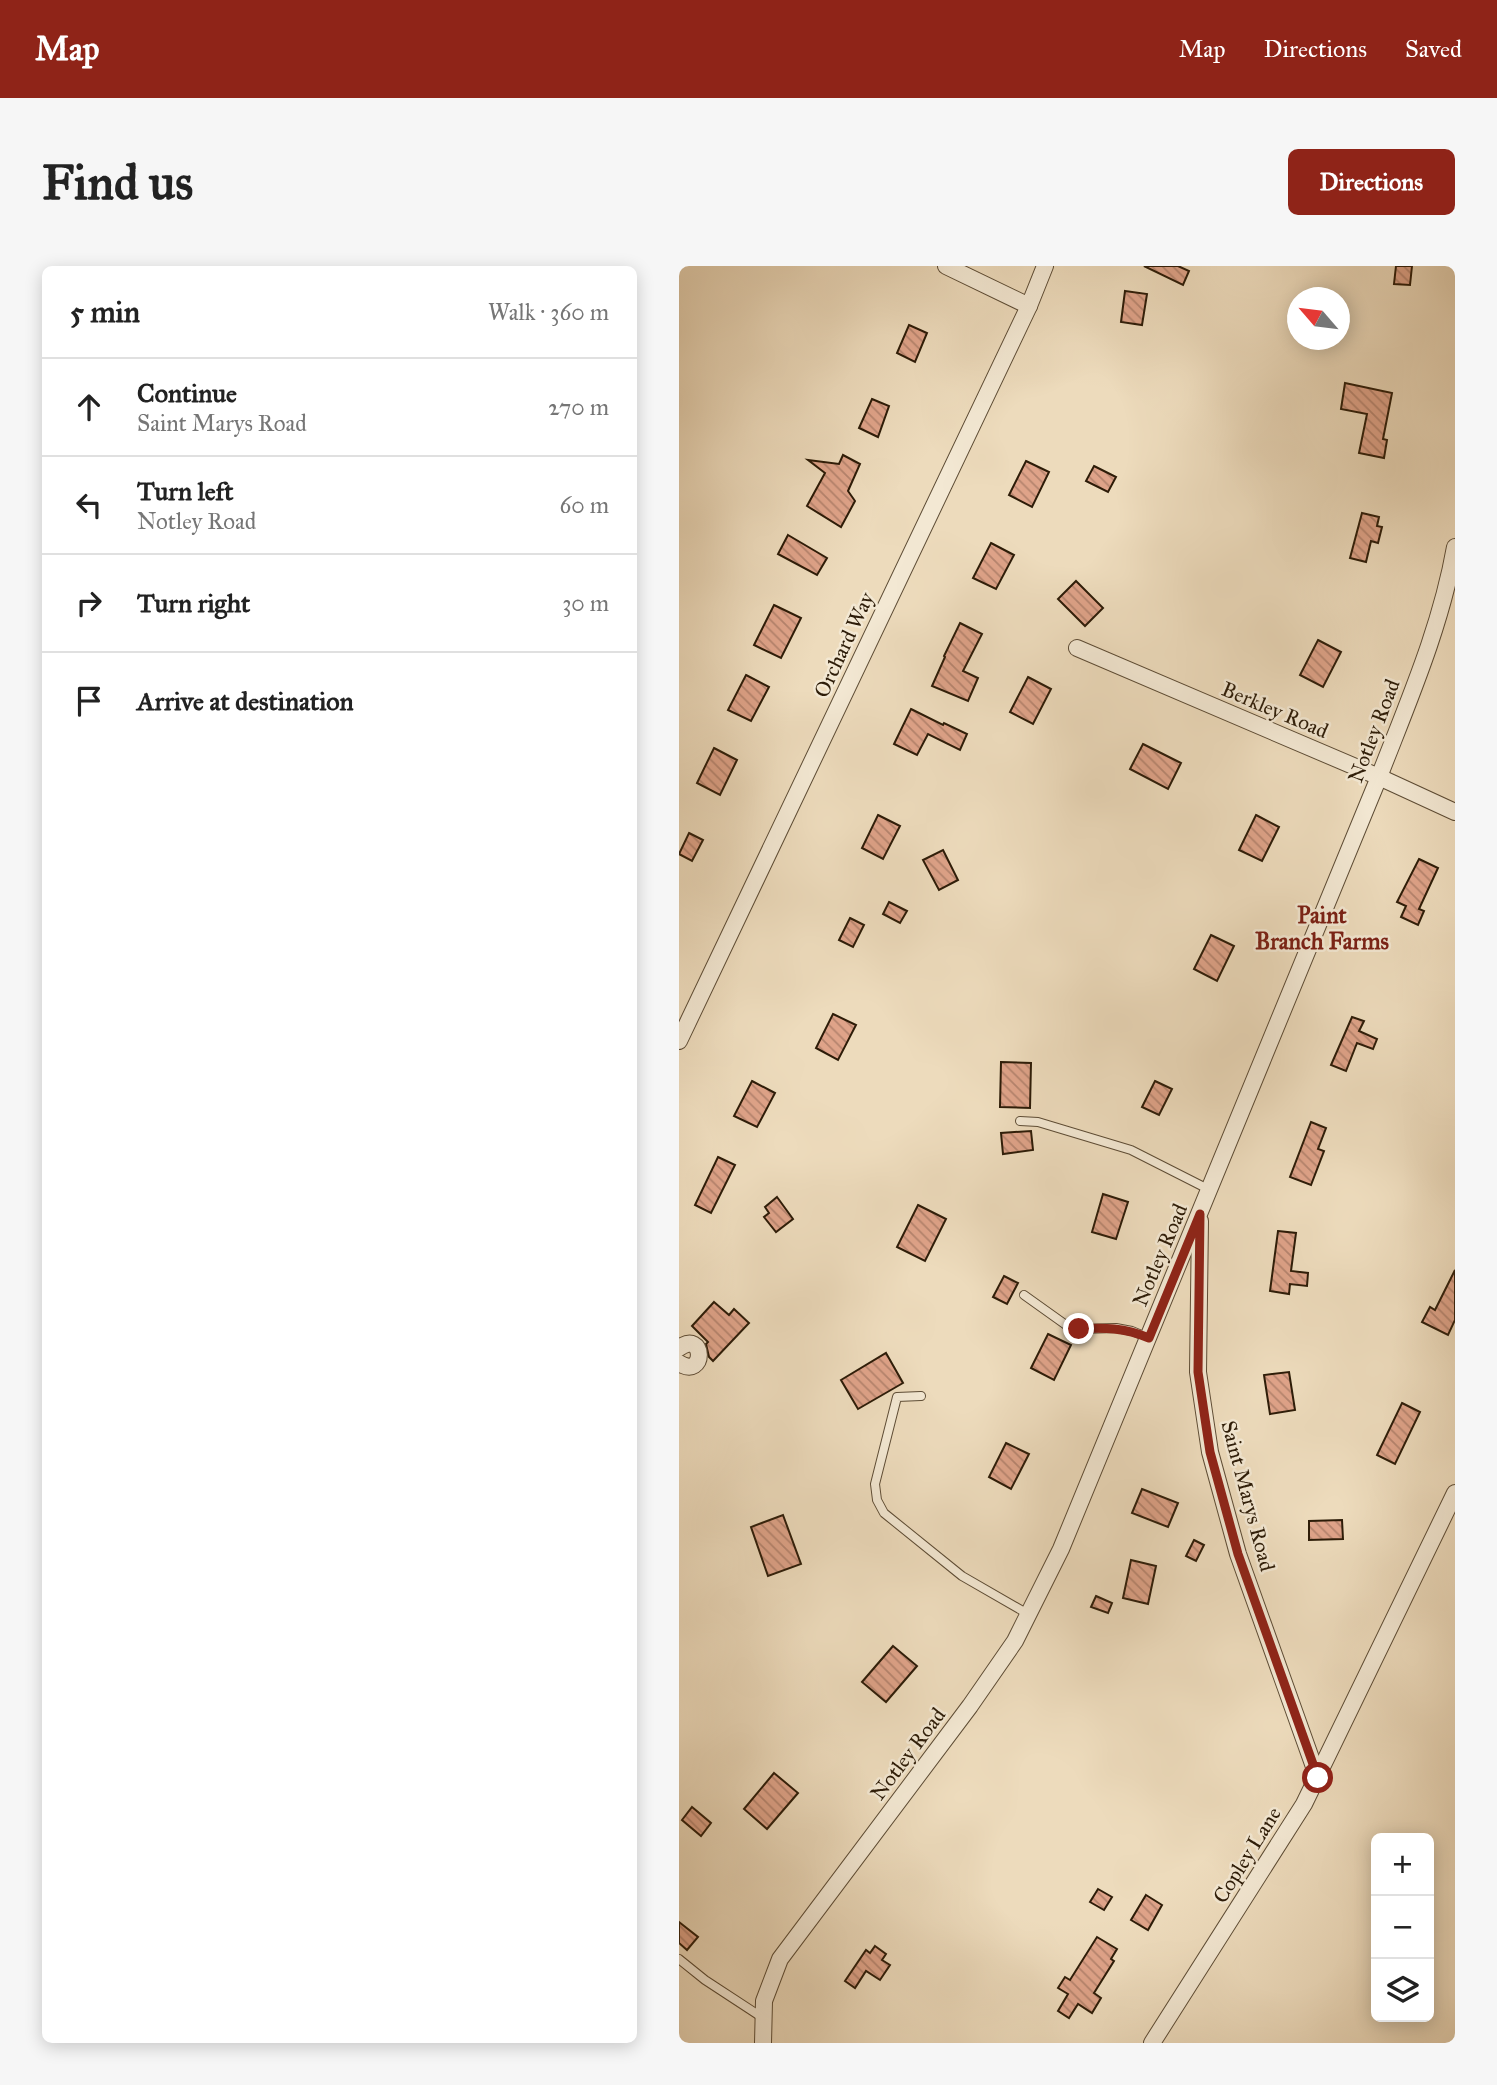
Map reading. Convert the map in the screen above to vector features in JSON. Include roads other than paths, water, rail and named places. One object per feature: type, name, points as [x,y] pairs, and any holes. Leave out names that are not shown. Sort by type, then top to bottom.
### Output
[{"type":"street","points":[[946,266],[1029,306]]},
{"type":"street","name":"Orchard Way","points":[[679,1041],[1029,306],[1045,266]]},
{"type":"street","name":"Notley Road","points":[[763,2043],[764,2001],[780,1959],[970,1706],[1015,1641],[1061,1549],[1379,777],[1425,657],[1448,585],[1455,547]]},
{"type":"street","name":"Berkley Road","points":[[1077,648],[1455,812]]},
{"type":"street","name":"Saint Marys Road","points":[[1200,1214],[1198,1372],[1210,1452],[1238,1554],[1318,1778]]},
{"type":"street","points":[[679,1348],[684,1344],[694,1344],[700,1356],[696,1364],[691,1366],[679,1363]]},
{"type":"street","name":"Copley Lane","points":[[1152,2043],[1304,1804],[1455,1493]]},
{"type":"lane","points":[[1020,1121],[1038,1122],[1131,1150],[1210,1191]]},
{"type":"lane","points":[[1024,1295],[1066,1325],[1079,1329],[1116,1328],[1149,1338]]},
{"type":"lane","points":[[921,1396],[897,1397],[875,1484],[877,1500],[884,1513],[962,1576],[1028,1614]]},
{"type":"lane","points":[[679,1959],[705,1980],[763,2018]]},
{"type":"district","name":"Paint Branch Farms","points":[[1322,928]]}]
